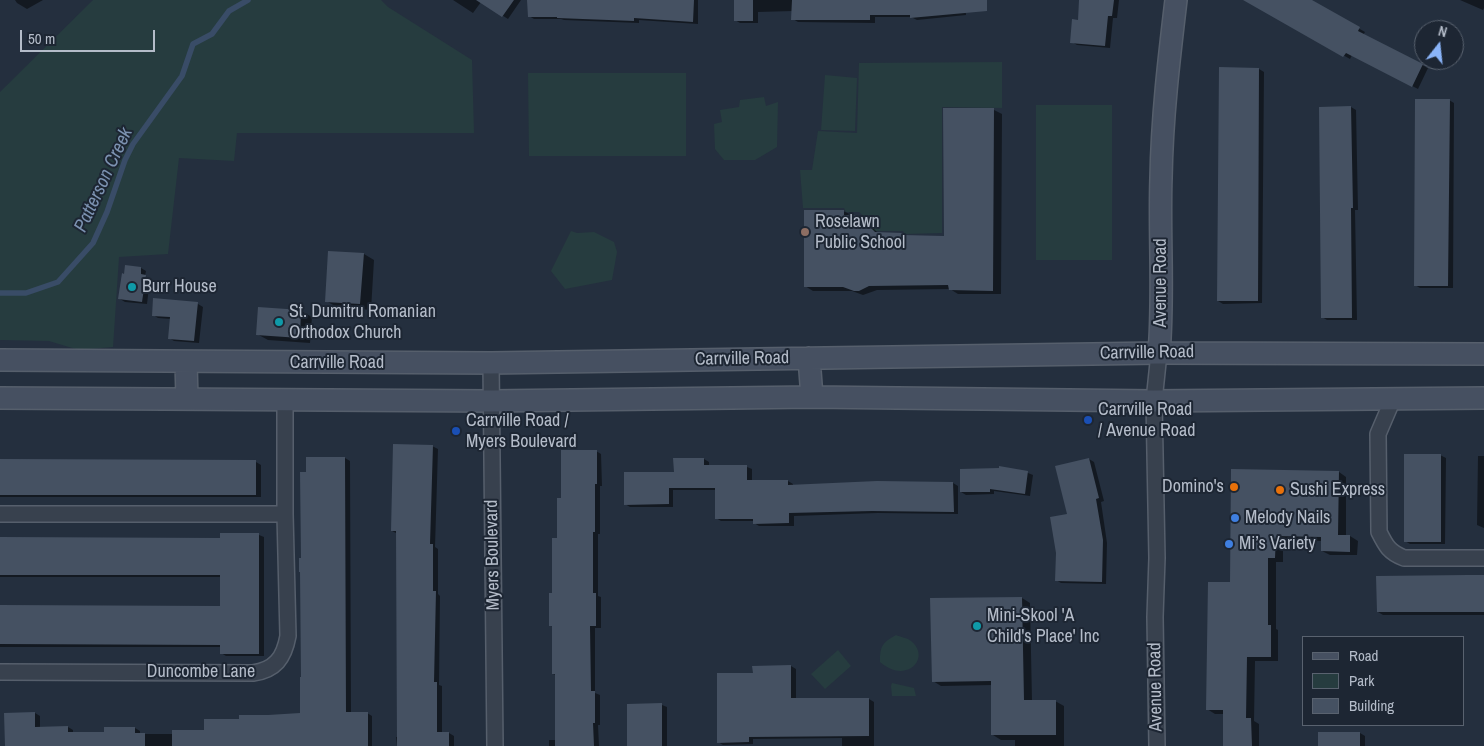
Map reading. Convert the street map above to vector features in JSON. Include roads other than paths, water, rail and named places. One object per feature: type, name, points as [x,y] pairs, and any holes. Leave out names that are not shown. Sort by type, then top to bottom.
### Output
[{"type":"main road","name":"Avenue Road","points":[[1159,352],[1164,98],[1176,0]]},
{"type":"main road","name":"Carrville Road","points":[[0,360],[491,363],[1159,352],[1484,354]]},
{"type":"main road","points":[[809,358],[812,397]]},
{"type":"main road","points":[[186,362],[187,398]]},
{"type":"main road","name":"Carrville Road","points":[[0,398],[492,400],[812,397],[1154,401],[1484,398]]},
{"type":"street","name":"Avenue Road","points":[[1157,746],[1157,558],[1154,401],[1159,352]]},
{"type":"street","name":"Myers Boulevard","points":[[491,363],[495,746]]},
{"type":"street","name":"Duncombe Lane","points":[[0,672],[253,673],[267,671],[278,661],[286,648],[288,636],[285,399]]},
{"type":"street","points":[[1393,399],[1378,434],[1378,532],[1384,544],[1392,554],[1404,558],[1484,558]]},
{"type":"street","points":[[0,514],[285,514]]},
{"type":"waterway","name":"Patterson Creek","points":[[0,293],[26,293],[58,282],[93,243],[133,144],[182,76],[193,44],[212,34],[229,11],[248,0]]},
{"type":"place","name":"Roselawn Public School","points":[[805,232]]},
{"type":"place","name":"Burr House","points":[[132,287]]},
{"type":"place","name":"St. Dumitru Romanian Orthodox Church","points":[[279,322]]},
{"type":"place","name":"Carrville Road / Avenue Road","points":[[1088,420]]},
{"type":"place","name":"Carrville Road / Myers Boulevard","points":[[456,431]]},
{"type":"place","name":"Domino's","points":[[1234,487]]},
{"type":"place","name":"Sushi Express","points":[[1280,490]]},
{"type":"place","name":"Melody Nails","points":[[1235,518]]},
{"type":"place","name":"Mi’s Variety","points":[[1229,544]]},
{"type":"place","name":"Mini-Skool 'A Child's Place' Inc","points":[[977,626]]}]
